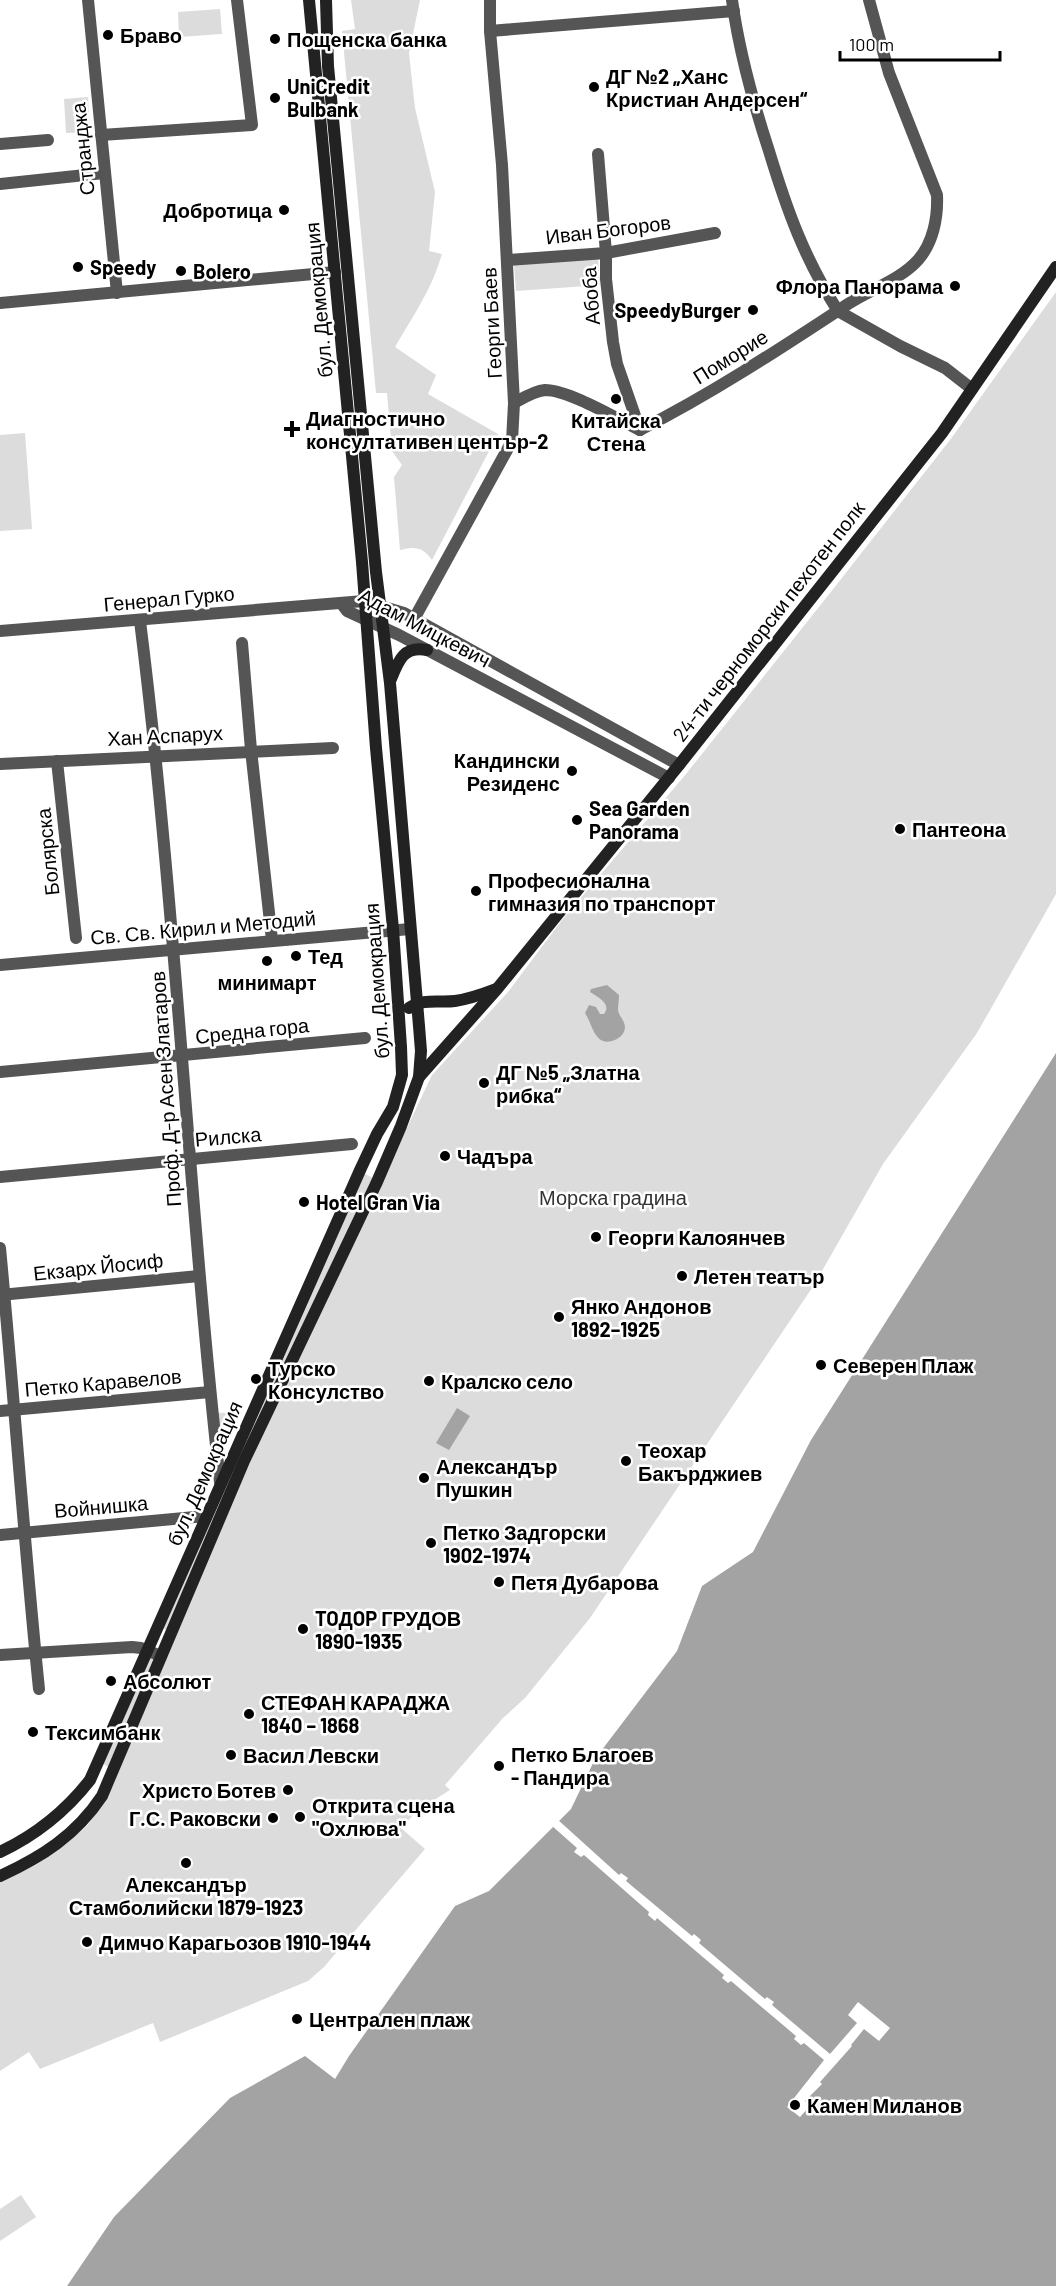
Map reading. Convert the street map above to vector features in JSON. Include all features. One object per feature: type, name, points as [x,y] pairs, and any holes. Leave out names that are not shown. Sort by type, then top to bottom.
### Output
[{"type":"main road","name":"бул. Демокрация","points":[[0,1852],[24,1841],[47,1824],[90,1780],[146,1649],[361,1168],[393,1107],[402,1075],[393,929],[362,562],[309,0]]},
{"type":"main road","name":"бул. Демокрация","points":[[0,1876],[33,1861],[75,1828],[94,1808],[106,1788],[244,1461],[376,1184],[407,1112],[419,1077],[421,1051],[390,683],[375,560],[329,77],[327,2]]},
{"type":"main road","name":"24-ти черноморски пехотен полк","points":[[419,1077],[497,989],[669,778],[942,433],[1056,267]]},
{"type":"main road","points":[[390,683],[402,656],[416,648],[427,650]]},
{"type":"main road","points":[[399,1020],[416,1004],[426,1001],[458,1001],[497,989]]},
{"type":"street","name":"Странджа","points":[[88,0],[117,293]]},
{"type":"street","points":[[101,135],[252,125],[237,0]]},
{"type":"street","name":"Георги Баев","points":[[414,619],[512,441],[514,403],[507,260],[502,165],[490,32],[490,0]]},
{"type":"street","name":"Поморие","points":[[640,430],[689,406],[838,310],[908,270],[920,258],[930,242],[935,222],[937,195],[889,73],[869,0]]},
{"type":"street","points":[[490,32],[733,6],[756,111],[789,217],[838,310],[900,346],[945,368],[972,389]]},
{"type":"street","points":[[0,144],[48,140]]},
{"type":"street","name":"Абоба","points":[[598,154],[606,279],[617,364],[640,430]]},
{"type":"street","points":[[0,184],[104,174]]},
{"type":"street","name":"Иван Богоров","points":[[507,260],[606,253],[715,233]]},
{"type":"street","points":[[0,303],[335,272]]},
{"type":"street","points":[[514,403],[532,393],[544,390],[562,393],[640,430]]},
{"type":"street","name":"Адам Мицкевич","points":[[669,778],[427,650],[347,611],[341,603],[364,601],[404,613],[679,765]]},
{"type":"street","name":"Генерал Гурко","points":[[0,631],[341,603]]},
{"type":"street","name":"Проф. Д-р Асен Златаров","points":[[140,621],[173,948],[199,1276],[220,1482]]},
{"type":"street","points":[[242,643],[272,940]]},
{"type":"street","name":"Хан Аспарух","points":[[0,764],[251,750],[333,748]]},
{"type":"street","name":"Болярска","points":[[57,761],[76,938]]},
{"type":"street","name":"Св. Св. Кирил и Методий","points":[[0,964],[410,929]]},
{"type":"street","name":"Средна гора","points":[[0,1072],[365,1038]]},
{"type":"street","name":"Рилска","points":[[0,1177],[352,1144]]},
{"type":"street","points":[[0,1248],[2,1295],[15,1410],[23,1533],[39,1689]]},
{"type":"street","name":"Екзарх Йосиф","points":[[2,1295],[199,1276]]},
{"type":"street","name":"Петко Каравелов","points":[[0,1411],[210,1392]]},
{"type":"street","name":"Войнишка","points":[[0,1535],[206,1516]]},
{"type":"street","points":[[0,1655],[132,1647],[146,1649],[161,1656]]},
{"type":"green space","points":[[351,0],[420,0],[409,53],[415,108],[435,192],[429,251],[442,254],[427,291],[395,347],[436,375],[428,394],[498,434],[432,560],[425,552],[418,549],[400,550],[394,477],[402,465],[392,451],[387,393],[376,393],[342,31],[355,29]]},
{"type":"green space","points":[[220,9],[222,34],[179,37],[178,12]]},
{"type":"green space","points":[[88,97],[90,132],[66,133],[64,99]]},
{"type":"green space","points":[[598,258],[600,285],[516,291],[514,265]]},
{"type":"green space","name":"Морска градина","points":[[1056,292],[1056,894],[977,1033],[883,1164],[814,1285],[590,1618],[525,1698],[503,1718],[445,1785],[450,1790],[418,1810],[401,1828],[425,1849],[324,1967],[308,1981],[160,2042],[153,2023],[40,2069],[29,2052],[0,2071],[0,1882],[36,1865],[87,1826],[113,1786],[247,1465],[432,1075],[508,992],[562,920],[686,774],[950,440]]},
{"type":"green space","points":[[25,433],[32,529],[0,531],[0,435]]},
{"type":"green space","points":[[363,1173],[373,1178],[169,1631],[159,1627]]},
{"type":"green space","points":[[242,1412],[223,1449],[217,1413]]},
{"type":"green space","points":[[147,1656],[156,1659],[109,1767],[101,1763]]},
{"type":"green space","points":[[21,2195],[36,2217],[0,2241],[0,2209]]},
{"type":"shaded area","points":[[607,985],[619,995],[618,1010],[625,1028],[620,1037],[610,1042],[599,1039],[585,1013],[589,1005],[596,1007],[600,1014],[604,1014],[605,1004],[590,992],[591,989]]},
{"type":"shaded area","points":[[1056,1053],[1056,2286],[67,2286],[114,2217],[230,2098],[305,2056],[335,2079],[455,1906],[489,1891],[571,1809],[595,1759],[677,1651],[702,1586],[753,1552],[811,1440]]},
{"type":"shaded area","points":[[457,1408],[470,1416],[449,1450],[436,1443]]},
{"type":"pier","points":[[557,1819],[619,1875],[621,1873],[628,1878],[626,1881],[692,1936],[694,1934],[701,1940],[699,1943],[765,1999],[767,1997],[774,2002],[772,2005],[830,2054],[857,2023],[848,2015],[858,2002],[890,2028],[879,2041],[864,2029],[820,2082],[822,2084],[805,2101],[810,2106],[800,2117],[787,2107],[824,2060],[804,2043],[801,2045],[794,2039],[796,2036],[731,1981],[728,1983],[722,1978],[724,1975],[657,1918],[655,1921],[648,1915],[649,1912],[584,1855],[581,1857],[574,1852],[577,1848],[551,1825]]},
{"type":"place","name":"Браво","points":[[108,35]]},
{"type":"place","name":"Пощенска банка","points":[[275,39]]},
{"type":"place","name":"ДГ №2 „Ханс Кристиан Андерсен“","points":[[594,87]]},
{"type":"place","name":"UniCredit Bulbank","points":[[275,98]]},
{"type":"place","name":"Добротица","points":[[284,210]]},
{"type":"place","name":"Speedy","points":[[78,267]]},
{"type":"place","name":"Bolero","points":[[181,271]]},
{"type":"place","name":"Флора Панорама","points":[[955,286]]},
{"type":"place","name":"SpeedyBurger","points":[[753,310]]},
{"type":"place","name":"Китайска Стена","points":[[616,399]]},
{"type":"place","name":"Диагностично консултативен център-2","points":[[292,429]]},
{"type":"place","name":"Кандински Резиденс","points":[[572,771]]},
{"type":"place","name":"Sea Garden Panorama","points":[[577,820]]},
{"type":"place","name":"Пантеона","points":[[900,829]]},
{"type":"place","name":"Професионална гимназия по транспорт","points":[[476,891]]},
{"type":"place","name":"Тед","points":[[296,956]]},
{"type":"place","name":"минимарт","points":[[267,961]]},
{"type":"place","name":"ДГ №5 „Златна рибка“","points":[[484,1083]]},
{"type":"place","name":"Чадъра","points":[[445,1156]]},
{"type":"place","name":"Hotel Gran Via","points":[[304,1202]]},
{"type":"place","name":"Георги Калоянчев","points":[[596,1237]]},
{"type":"place","name":"Летен театър","points":[[682,1276]]},
{"type":"place","name":"Янко Андонов 1892–1925","points":[[559,1317]]},
{"type":"place","name":"Северен Плаж","points":[[821,1365]]},
{"type":"place","name":"Турско Консулство","points":[[256,1379]]},
{"type":"place","name":"Кралско село","points":[[429,1381]]},
{"type":"place","name":"Теохар Бакърджиев","points":[[626,1461]]},
{"type":"place","name":"Александър Пушкин","points":[[424,1478]]},
{"type":"place","name":"Петко Задгорски 1902-1974","points":[[431,1543]]},
{"type":"place","name":"Петя Дубарова","points":[[499,1582]]},
{"type":"place","name":"TOДOP ГРУДОВ 1890-1935","points":[[303,1629]]},
{"type":"place","name":"Абсолют","points":[[111,1681]]},
{"type":"place","name":"СТЕФАН КАРАДЖА 1840 – 1868","points":[[249,1714]]},
{"type":"place","name":"Тексимбанк","points":[[33,1732]]},
{"type":"place","name":"Васил Левски","points":[[231,1755]]},
{"type":"place","name":"Петко Благоев - Пандира","points":[[499,1766]]},
{"type":"place","name":"Христо Ботев","points":[[288,1790]]},
{"type":"place","name":"Открита сцена \"Охлюва\"","points":[[300,1817]]},
{"type":"place","name":"Г.С. Раковски","points":[[273,1818]]},
{"type":"place","name":"Александър Стамболийски 1879-1923","points":[[186,1863]]},
{"type":"place","name":"Димчо Карагьозов 1910-1944","points":[[87,1942]]},
{"type":"place","name":"Централен плаж","points":[[297,2019]]},
{"type":"place","name":"Камен Миланов","points":[[795,2105]]}]
